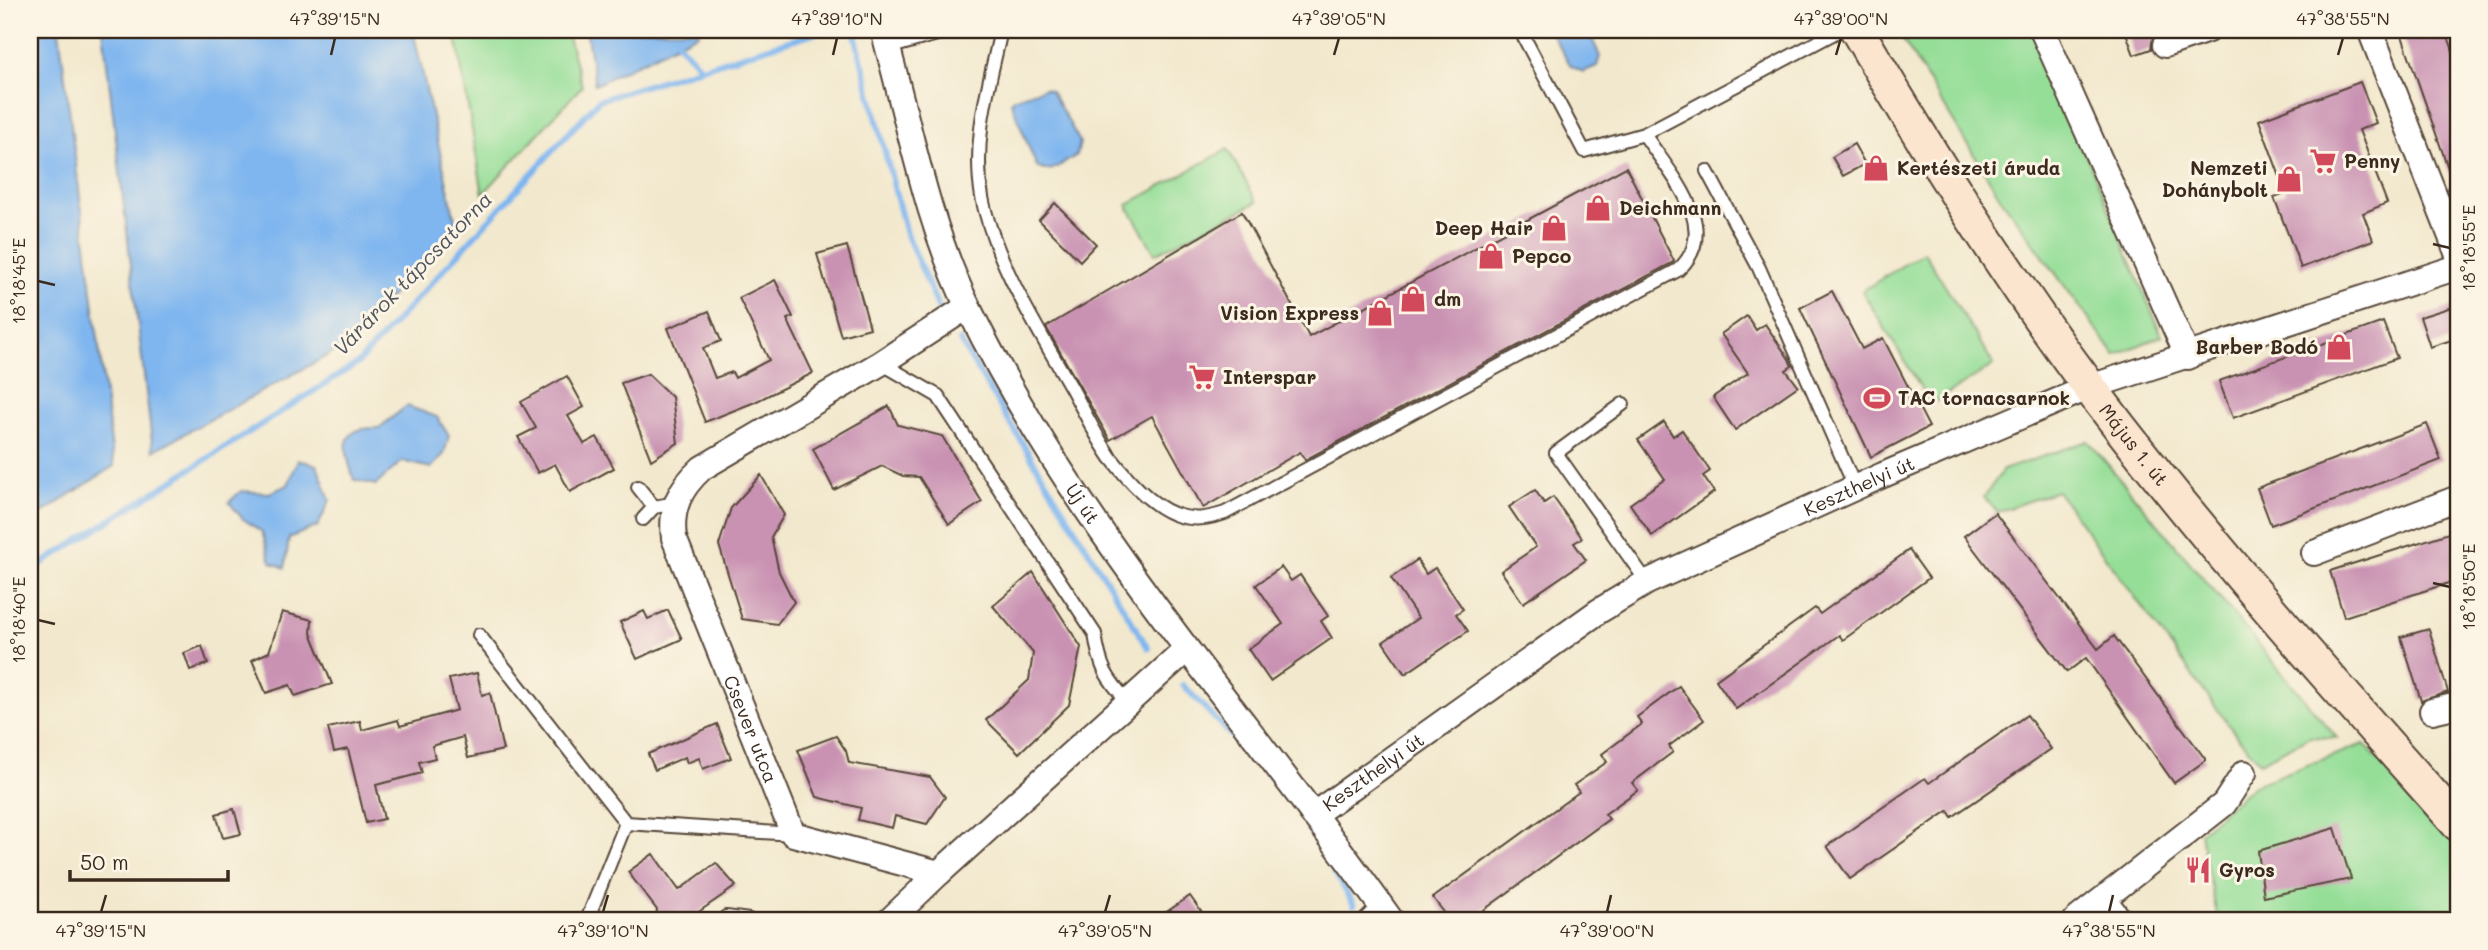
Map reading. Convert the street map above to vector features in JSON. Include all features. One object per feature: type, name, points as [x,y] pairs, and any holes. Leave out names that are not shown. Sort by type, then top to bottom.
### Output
[{"type":"main road","name":"Május 1. út","points":[[1857,30],[1939,167],[2016,286],[2090,387],[2256,592],[2458,824]]},
{"type":"street","points":[[2042,30],[2188,357]]},
{"type":"street","points":[[2165,45],[2208,30]]},
{"type":"street","points":[[2370,30],[2458,255]]},
{"type":"street","name":"Új út","points":[[885,39],[944,253],[967,307],[1031,426],[1186,650],[1314,815],[1379,915]]},
{"type":"street","name":"Keszthelyi út","points":[[1314,815],[1599,611],[1647,582],[1855,487],[2090,387],[2458,267]]},
{"type":"street","name":"Csever utca","points":[[793,834],[674,538],[672,522],[665,505],[702,468],[881,363],[967,307]]},
{"type":"street","points":[[2314,553],[2458,498]]},
{"type":"street","points":[[890,920],[939,873],[1130,704],[1186,650]]},
{"type":"street","points":[[2432,711],[2458,705]]},
{"type":"street","points":[[2076,920],[2224,804],[2244,773]]},
{"type":"street","points":[[793,834],[939,873]]},
{"type":"street","points":[[2104,900],[2120,920]]},
{"type":"lane","points":[[885,39],[951,30]]},
{"type":"lane","points":[[1001,30],[985,93],[978,141],[982,198],[999,248],[1027,309],[1110,455],[1139,488],[1159,505],[1192,519],[1207,519],[1225,513],[1678,270],[1695,250],[1697,226],[1688,204],[1644,134]]},
{"type":"lane","points":[[1520,30],[1584,151],[1644,134],[1840,30]]},
{"type":"lane","points":[[1707,171],[1759,268],[1855,487]]},
{"type":"lane","points":[[881,363],[938,396],[1095,634],[1099,659],[1106,678],[1130,704]]},
{"type":"lane","points":[[1623,404],[1556,453],[1647,582]]},
{"type":"lane","points":[[638,487],[665,505],[643,519]]},
{"type":"lane","points":[[479,635],[626,823],[793,834]]},
{"type":"lane","points":[[587,920],[626,823]]},
{"type":"lane","points":[[725,920],[726,917],[749,920]]},
{"type":"green space","points":[[455,30],[566,30],[582,86],[483,194]]},
{"type":"green space","points":[[1897,30],[2034,30],[2162,336],[2115,355],[2000,197]]},
{"type":"green space","points":[[1228,149],[1257,202],[1155,254],[1127,205]]},
{"type":"green space","points":[[1924,252],[1994,365],[1931,404],[1862,291]]},
{"type":"green space","points":[[2088,441],[2337,738],[2309,737],[2260,762],[2237,736],[2057,491],[1997,512],[1984,497],[2003,470]]},
{"type":"green space","points":[[2364,744],[2458,847],[2458,920],[2221,920],[2217,915],[2200,832],[2254,785]]},
{"type":"water","points":[[30,30],[59,30],[114,466],[30,521]]},
{"type":"water","points":[[103,30],[413,30],[456,224],[347,345],[153,451]]},
{"type":"water","points":[[586,30],[696,30],[699,33],[595,85]]},
{"type":"water","points":[[1549,30],[1588,30],[1600,56],[1597,66],[1583,72],[1571,66]]},
{"type":"water","points":[[1045,88],[1051,91],[1080,142],[1077,155],[1056,168],[1046,170],[1036,165],[1011,102],[1015,98]]},
{"type":"water","points":[[407,406],[437,417],[449,436],[444,454],[431,468],[402,461],[376,485],[354,480],[347,450],[350,436],[365,428],[379,428]]},
{"type":"water","points":[[298,460],[317,465],[330,500],[318,526],[289,538],[285,568],[271,562],[262,532],[242,518],[229,502],[241,491],[269,493],[288,485]]},
{"type":"building","points":[[2125,30],[2154,30],[2151,49],[2134,55]]},
{"type":"building","points":[[2400,30],[2446,30],[2458,66],[2456,191]]},
{"type":"building","name":"Penny","points":[[2360,82],[2376,123],[2359,130],[2387,203],[2363,213],[2373,240],[2301,268],[2274,197],[2286,193],[2259,120]]},
{"type":"building","points":[[1854,144],[1865,164],[1843,176],[1832,157]]},
{"type":"building","points":[[1626,167],[1674,261],[1672,263],[1305,460],[1300,452],[1203,508],[1152,416],[1110,440],[1046,327],[1242,212],[1309,337]]},
{"type":"building","points":[[1055,203],[1096,244],[1080,261],[1039,220]]},
{"type":"building","points":[[847,246],[870,328],[841,336],[817,254]]},
{"type":"building","points":[[775,280],[793,317],[787,319],[813,373],[755,402],[705,422],[668,328],[709,311],[721,341],[703,348],[715,378],[732,372],[735,378],[769,360],[739,298]]},
{"type":"building","name":"TAC tornacsarnok","points":[[1832,291],[1862,349],[1883,338],[1929,427],[1871,457],[1800,308]]},
{"type":"building","points":[[2458,305],[2458,338],[2430,347],[2420,317]]},
{"type":"building","points":[[1747,316],[1756,330],[1765,324],[1789,359],[1792,366],[1786,370],[1798,386],[1735,430],[1713,397],[1748,373],[1721,334]]},
{"type":"building","points":[[2383,322],[2397,358],[2233,418],[2219,381]]},
{"type":"building","points":[[648,374],[672,397],[678,443],[651,460],[621,383]]},
{"type":"building","points":[[567,376],[584,407],[568,416],[584,444],[597,437],[614,468],[570,492],[555,464],[538,473],[518,437],[536,428],[521,402]]},
{"type":"building","points":[[889,406],[898,425],[942,436],[982,502],[949,524],[919,477],[903,476],[882,466],[834,490],[813,449]]},
{"type":"building","points":[[1664,422],[1673,436],[1682,430],[1710,471],[1703,476],[1714,492],[1652,536],[1630,504],[1665,479],[1638,440]]},
{"type":"building","points":[[2427,424],[2441,460],[2271,525],[2257,488]]},
{"type":"building","points":[[761,475],[784,515],[771,537],[779,572],[794,602],[777,624],[742,619],[719,545],[731,508]]},
{"type":"building","points":[[1535,490],[1544,503],[1553,497],[1582,538],[1574,543],[1586,560],[1523,603],[1501,571],[1536,547],[1509,507]]},
{"type":"building","points":[[1995,513],[2098,649],[2114,636],[2206,760],[2174,783],[2086,658],[2067,672],[1964,536]]},
{"type":"building","points":[[2458,530],[2458,580],[2344,617],[2330,571]]},
{"type":"building","points":[[1909,550],[1929,578],[1843,640],[1839,635],[1736,709],[1716,680],[1815,608],[1820,614]]},
{"type":"building","points":[[1417,560],[1426,574],[1435,568],[1463,609],[1456,614],[1468,631],[1405,674],[1383,642],[1418,618],[1391,578]]},
{"type":"building","points":[[1281,567],[1291,581],[1300,575],[1328,616],[1321,621],[1332,638],[1270,681],[1248,649],[1283,624],[1256,585]]},
{"type":"building","points":[[1033,572],[1081,647],[1069,705],[1019,753],[986,720],[1029,680],[1033,653],[993,606]]},
{"type":"building","points":[[668,610],[682,639],[637,659],[620,622],[644,611],[648,619]]},
{"type":"building","points":[[282,612],[312,620],[311,633],[332,684],[295,696],[290,685],[266,693],[252,660],[269,652]]},
{"type":"building","points":[[2429,629],[2448,692],[2421,701],[2401,637]]},
{"type":"building","points":[[202,646],[208,664],[190,670],[184,653]]},
{"type":"building","points":[[477,673],[482,695],[490,693],[503,750],[468,758],[463,737],[432,746],[435,758],[419,762],[422,773],[376,785],[384,819],[366,823],[348,749],[334,752],[328,728],[360,721],[362,730],[398,720],[400,726],[457,710],[449,679]]},
{"type":"building","points":[[1679,686],[1704,720],[1669,746],[1673,752],[1632,783],[1638,790],[1605,814],[1609,819],[1470,920],[1450,920],[1433,898],[1579,792],[1574,785],[1607,762],[1602,754],[1642,724],[1637,717]]},
{"type":"building","points":[[2027,715],[2051,749],[1952,817],[1948,811],[1850,879],[1827,846],[1925,778],[1929,783]]},
{"type":"building","points":[[717,724],[731,758],[703,769],[699,758],[687,763],[685,757],[655,770],[648,754]]},
{"type":"building","points":[[836,736],[846,751],[849,763],[930,777],[945,797],[927,824],[895,816],[892,828],[858,820],[861,808],[817,797],[798,750]]},
{"type":"building","points":[[234,809],[241,834],[223,838],[216,814]]},
{"type":"building","points":[[2335,828],[2351,879],[2264,897],[2258,851]]},
{"type":"building","points":[[653,854],[679,890],[716,863],[736,886],[697,913],[696,920],[655,920],[657,910],[628,872]]},
{"type":"building","points":[[1190,896],[1207,920],[1155,920]]},
{"type":"waterway","name":"Várárok tápcsatorna","points":[[30,571],[358,363],[599,100],[824,30]]},
{"type":"waterway","points":[[854,30],[905,230],[939,309]]},
{"type":"waterway","points":[[678,43],[701,68]]},
{"type":"waterway","points":[[960,341],[1148,648]]},
{"type":"waterway","points":[[1183,685],[1273,780]]},
{"type":"waterway","points":[[1303,819],[1354,905]]},
{"type":"place","name":"Penny","points":[[2323,161]]},
{"type":"place","name":"Kertészeti áruda","points":[[1876,168]]},
{"type":"place","name":"Nemzeti Dohánybolt","points":[[2289,179]]},
{"type":"place","name":"Deichmann","points":[[1598,208]]},
{"type":"place","name":"Deep Hair","points":[[1554,228]]},
{"type":"place","name":"Pepco","points":[[1491,256]]},
{"type":"place","name":"dm","points":[[1413,299]]},
{"type":"place","name":"Vision Express","points":[[1380,313]]},
{"type":"place","name":"Barber Bodó","points":[[2339,347]]},
{"type":"place","name":"Interspar","points":[[1202,377]]},
{"type":"place","name":"TAC tornacsarnok","points":[[1877,398]]},
{"type":"place","name":"Gyros","points":[[2198,870]]}]
